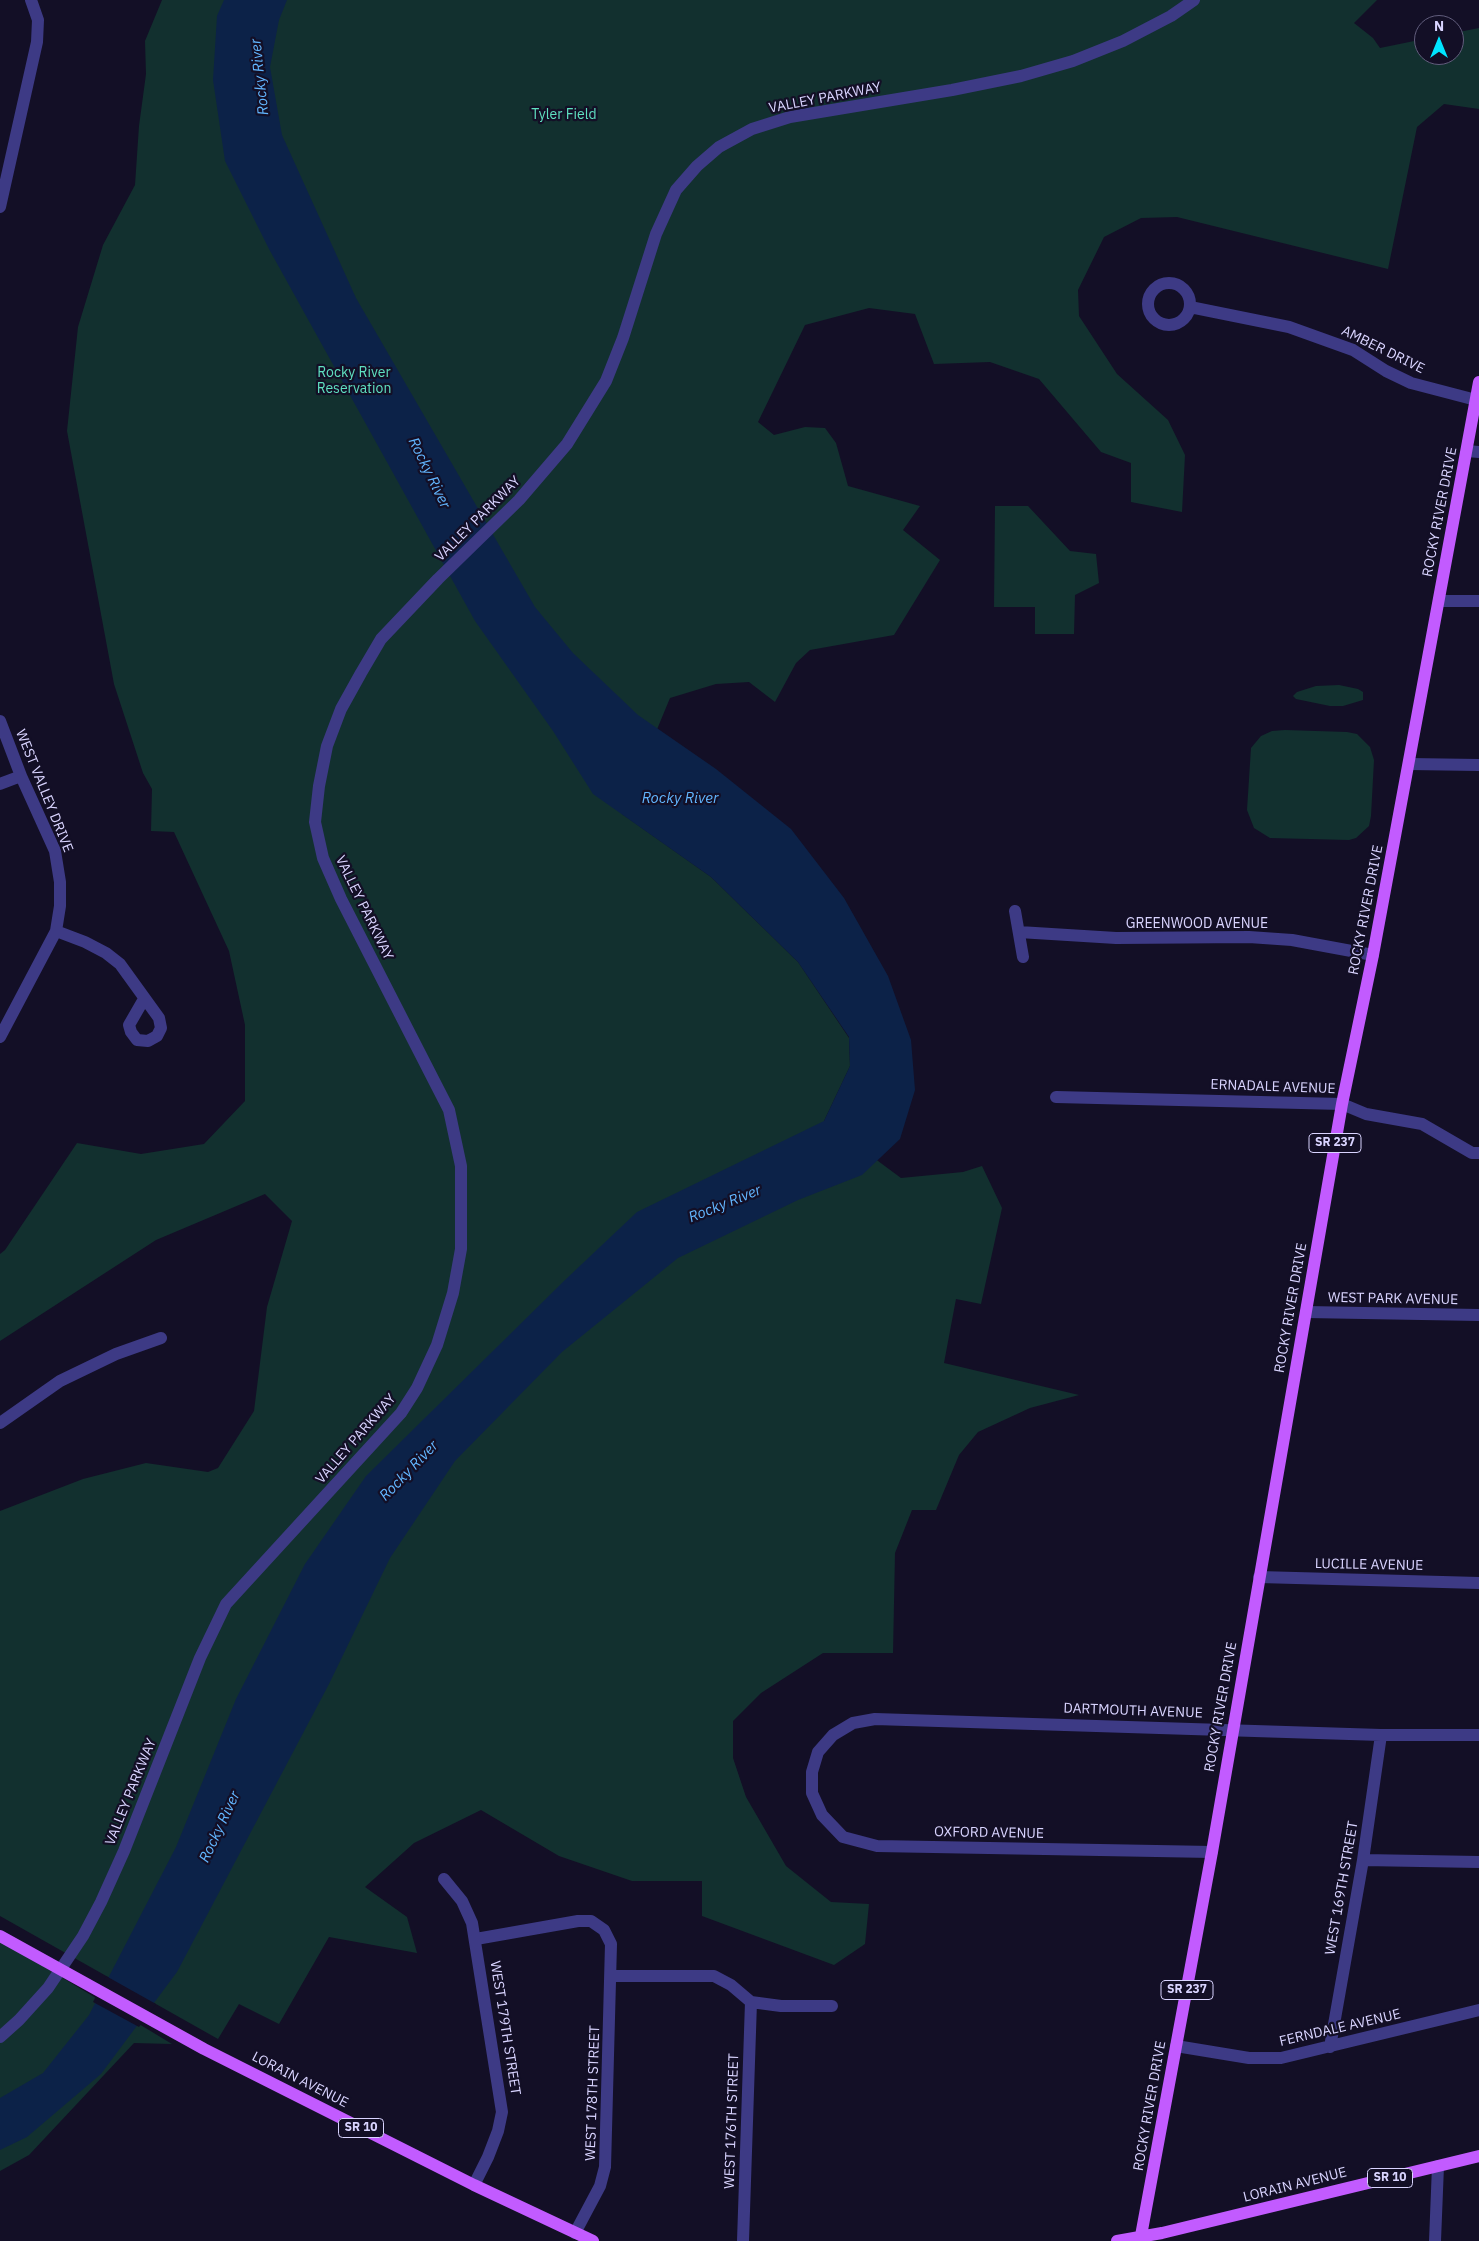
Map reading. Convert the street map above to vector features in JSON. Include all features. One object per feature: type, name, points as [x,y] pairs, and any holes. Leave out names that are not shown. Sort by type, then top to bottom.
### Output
[{"type":"main road","name":"ROCKY RIVER DRIVE","points":[[1140,2240],[1212,1852],[1232,1728],[1342,1104],[1373,955],[1439,601],[1473,451],[1479,382]]},
{"type":"main road","name":"LORAIN AVENUE","points":[[0,1936],[204,2049],[474,2185],[593,2241]]},
{"type":"main road","name":"LORAIN AVENUE","points":[[1117,2241],[1140,2240],[1479,2156]]},
{"type":"street","points":[[0,207],[37,42],[38,20],[31,0]]},
{"type":"street","name":"VALLEY PARKWAY","points":[[0,2037],[19,2020],[48,1988],[83,1936],[101,1902],[124,1851],[200,1658],[226,1604],[401,1413],[417,1388],[437,1345],[453,1293],[461,1249],[461,1166],[449,1110],[341,899],[323,858],[316,822],[319,786],[327,746],[341,709],[381,639],[438,579],[519,500],[556,459],[587,415],[606,381],[623,338],[656,234],[676,190],[697,166],[719,147],[752,129],[790,117],[961,89],[1021,76],[1073,61],[1123,41],[1171,16],[1194,0]]},
{"type":"street","name":"AMBER DRIVE","points":[[1190,307],[1289,326],[1353,350],[1386,371],[1411,383],[1476,400]]},
{"type":"street","points":[[1439,601],[1479,602]]},
{"type":"street","name":"WEST VALLEY DRIVE","points":[[0,722],[54,851],[60,882],[60,906],[56,931],[2,1031]]},
{"type":"street","points":[[1409,764],[1479,766]]},
{"type":"street","points":[[0,784],[21,776]]},
{"type":"street","points":[[1016,911],[1023,957]]},
{"type":"street","points":[[56,931],[85,942],[106,953],[120,964],[144,999]]},
{"type":"street","name":"GREENWOOD AVENUE","points":[[1019,932],[1116,938],[1249,937],[1284,939],[1373,955]]},
{"type":"street","name":"ERNADALE AVENUE","points":[[1056,1096],[1342,1104],[1366,1114],[1422,1124],[1472,1153],[1479,1153]]},
{"type":"street","name":"WEST PARK AVENUE","points":[[1306,1312],[1479,1315]]},
{"type":"street","points":[[0,1423],[60,1381],[116,1354],[161,1338]]},
{"type":"street","name":"LUCILLE AVENUE","points":[[1259,1577],[1479,1582]]},
{"type":"street","name":"DARTMOUTH AVENUE","points":[[812,1772],[818,1752],[833,1734],[853,1723],[875,1719],[1479,1736]]},
{"type":"street","name":"WEST 169TH STREET","points":[[1330,2047],[1364,1860],[1381,1734]]},
{"type":"street","name":"OXFORD AVENUE","points":[[812,1772],[812,1793],[822,1815],[843,1837],[877,1846],[1212,1852]]},
{"type":"street","points":[[1364,1860],[1479,1862]]},
{"type":"street","name":"WEST 179TH STREET","points":[[444,1879],[462,1901],[472,1923],[476,1939],[502,2112],[498,2130],[488,2157],[474,2185]]},
{"type":"street","name":"WEST 178TH STREET","points":[[476,1939],[578,1921],[591,1921],[604,1930],[611,1944],[606,2167],[600,2186],[575,2233]]},
{"type":"street","points":[[611,1976],[714,1976],[731,1986],[751,2002],[781,2006],[832,2006]]},
{"type":"street","name":"WEST 176TH STREET","points":[[743,2241],[751,2002]]},
{"type":"street","name":"FERNDALE AVENUE","points":[[1176,2046],[1249,2058],[1280,2058],[1479,2010]]},
{"type":"street","points":[[1435,2241],[1438,2166]]},
{"type":"green space","name":"Rocky River Reservation","points":[[162,0],[1377,0],[1354,23],[1373,38],[1380,48],[1414,41],[1414,65],[1464,65],[1464,31],[1479,28],[1479,109],[1444,104],[1417,127],[1388,269],[1177,217],[1141,218],[1104,237],[1078,290],[1079,316],[1117,374],[1168,420],[1185,455],[1182,512],[1131,502],[1131,463],[1101,452],[1039,379],[990,362],[934,364],[915,314],[869,308],[805,325],[758,422],[774,435],[805,427],[825,428],[836,443],[848,486],[920,506],[903,530],[940,560],[894,635],[810,650],[796,663],[775,702],[749,682],[716,684],[670,698],[622,814],[711,877],[798,962],[849,1038],[850,1066],[824,1121],[901,1178],[963,1172],[982,1166],[1002,1208],[981,1304],[956,1299],[944,1363],[1079,1395],[1030,1408],[978,1432],[959,1455],[936,1510],[912,1510],[895,1553],[893,1653],[823,1653],[761,1693],[733,1721],[733,1758],[746,1797],[786,1866],[831,1902],[869,1904],[865,1944],[834,1965],[702,1916],[702,1881],[632,1881],[559,1856],[481,1810],[414,1843],[365,1887],[407,1917],[417,1953],[329,1937],[279,2024],[239,2004],[218,2039],[0,1916],[0,1511],[83,1479],[146,1463],[208,1472],[218,1468],[254,1411],[267,1307],[292,1221],[265,1194],[156,1240],[0,1341],[0,1254],[5,1250],[77,1143],[141,1154],[204,1144],[245,1101],[245,1025],[229,951],[174,832],[151,831],[152,789],[143,773],[114,684],[67,431],[78,327],[103,245],[135,185],[139,126],[146,74],[145,41]]},
{"type":"green space","points":[[995,506],[1028,506],[1070,551],[1096,554],[1099,583],[1075,595],[1074,634],[1035,634],[1035,607],[994,607]]},
{"type":"green space","points":[[1339,685],[1363,692],[1363,700],[1343,706],[1330,706],[1296,699],[1293,696],[1297,692],[1316,686]]},
{"type":"green space","points":[[1272,731],[1357,734],[1370,747],[1374,760],[1371,816],[1369,826],[1356,838],[1349,840],[1270,838],[1254,828],[1247,810],[1251,748],[1261,736]]},
{"type":"green space","points":[[0,1940],[172,2044],[134,2043],[29,2155],[0,2171]]},
{"type":"water","name":"Rocky River","points":[[224,0],[287,0],[279,20],[270,67],[282,135],[356,298],[535,607],[573,653],[638,715],[716,769],[791,829],[844,898],[888,976],[911,1040],[915,1090],[900,1139],[862,1175],[798,1200],[678,1258],[562,1352],[455,1461],[390,1558],[329,1684],[177,1972],[101,2074],[27,2137],[0,2150],[0,2098],[43,2073],[89,2015],[176,1847],[236,1699],[305,1564],[366,1476],[565,1280],[637,1212],[824,1121],[850,1066],[849,1037],[798,962],[711,877],[593,794],[553,731],[475,621],[269,249],[225,161],[213,80],[217,16]]},
{"type":"pier","points":[[106,1976],[156,2004],[139,2027],[93,2002]]},
{"type":"park label","name":"Tyler Field","points":[[564,115]]}]
